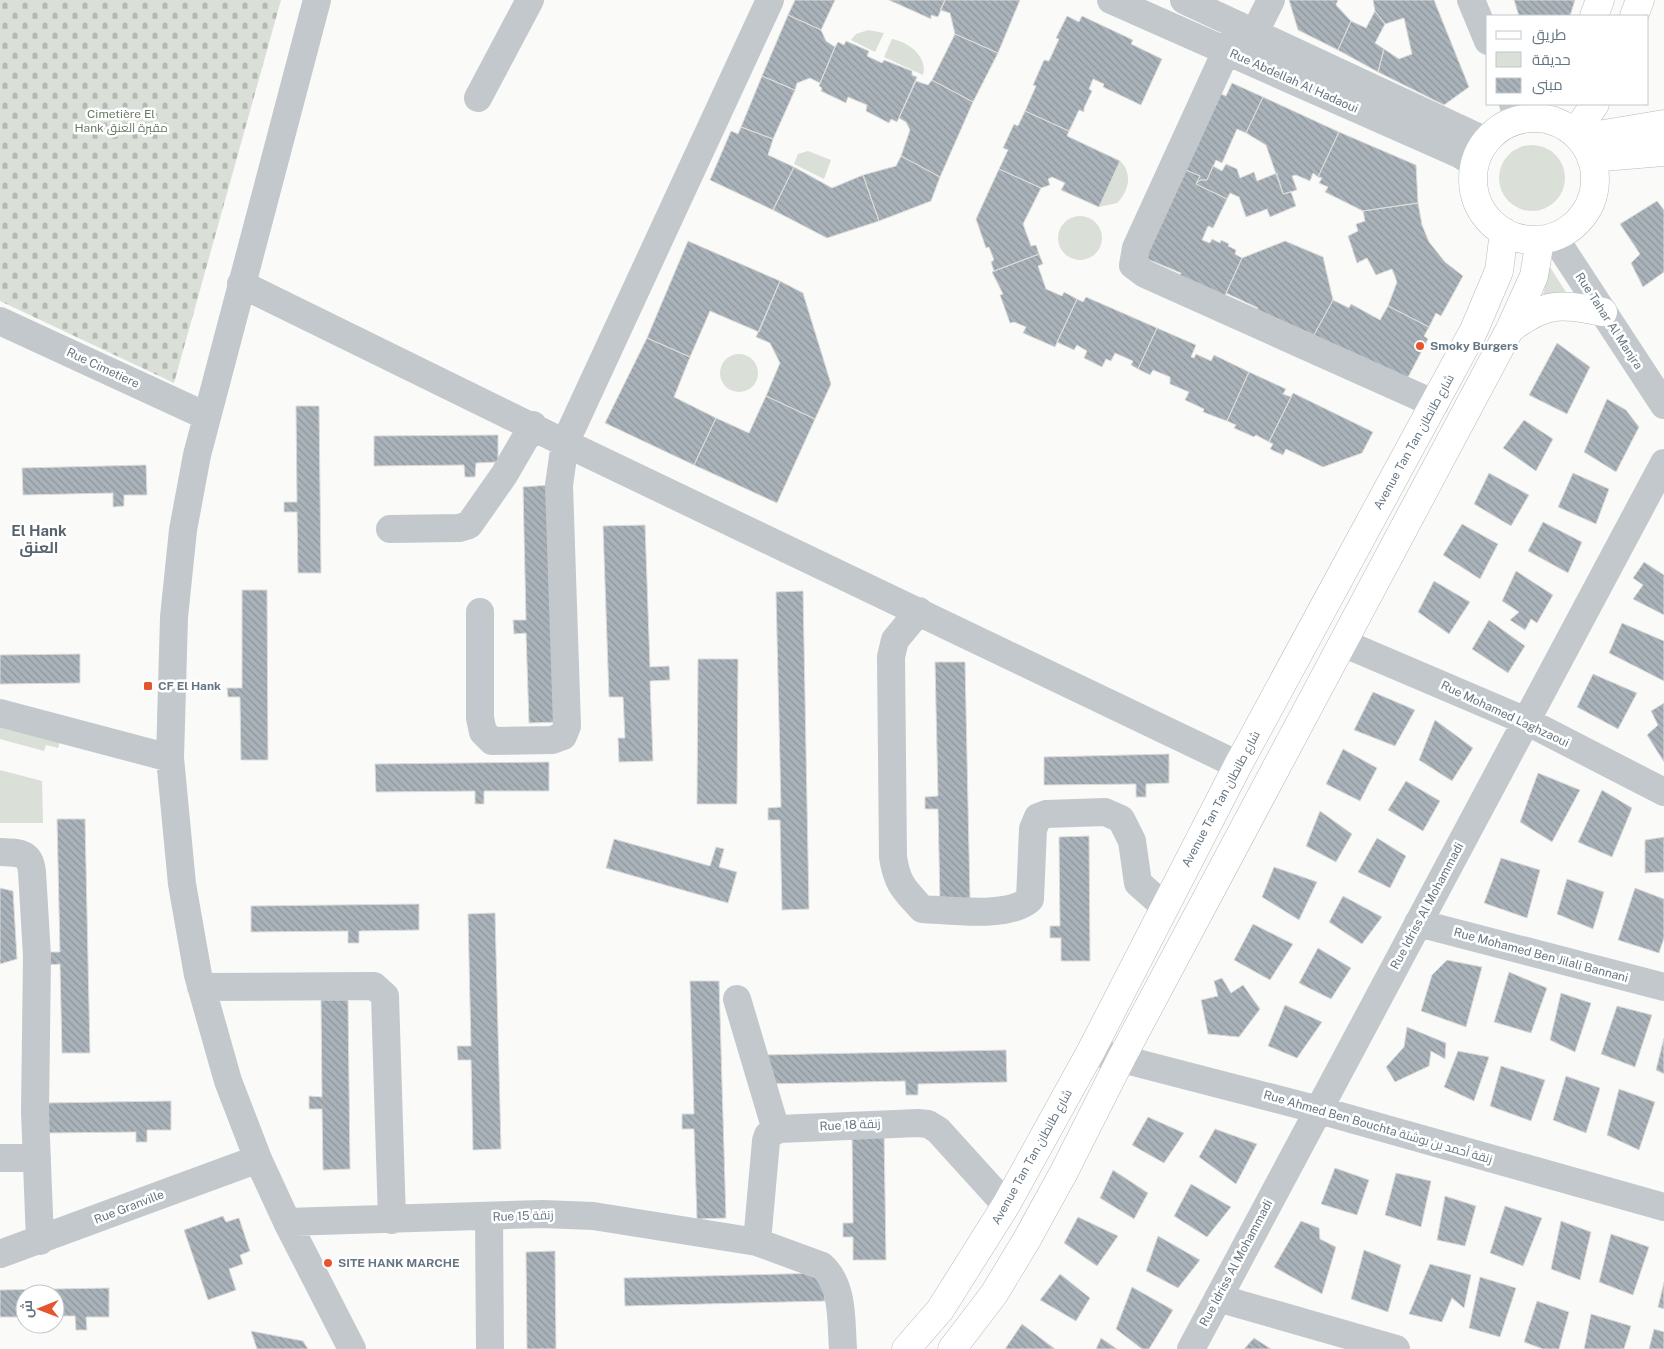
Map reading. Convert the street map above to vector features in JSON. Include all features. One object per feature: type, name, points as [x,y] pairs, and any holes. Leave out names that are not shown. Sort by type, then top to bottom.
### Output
[{"type":"main road","points":[[1594,15],[1600,0]]},
{"type":"main road","points":[[1634,15],[1640,0]]},
{"type":"main road","points":[[1572,131],[1594,105]]},
{"type":"main road","points":[[1572,131],[1595,182],[1590,205],[1575,225],[1547,238],[1528,240],[1504,232],[1485,215],[1474,191],[1481,153],[1517,112],[1543,118],[1572,131],[1664,152]]},
{"type":"main road","points":[[1572,131],[1664,124]]},
{"type":"main road","name":"Avenue Tan Tan شارع طانطان","points":[[906,1349],[940,1310],[1006,1205],[1091,1051],[1238,765],[1489,299],[1499,271],[1504,232]]},
{"type":"main road","points":[[952,1349],[994,1294],[1064,1172],[1122,1057],[1510,328],[1534,276],[1547,238]]},
{"type":"main road","points":[[1510,328],[1530,314],[1553,306],[1566,306],[1603,312]]},
{"type":"street","points":[[317,0],[206,416],[183,530],[174,617],[170,758],[182,884],[201,986],[228,1081],[258,1159],[287,1222],[352,1349]]},
{"type":"street","points":[[478,98],[530,0]]},
{"type":"street","points":[[480,612],[480,718],[483,732],[492,741],[552,740],[563,736],[567,726],[559,485],[565,442],[770,0]]},
{"type":"street","name":"Rue Abdellah Al Hadaoui","points":[[1111,0],[1460,154],[1481,153]]},
{"type":"street","name":"Rue Abdellah Al Hadaoui","points":[[1184,0],[1246,29],[1481,153]]},
{"type":"street","points":[[1271,0],[1246,29],[1136,248],[1133,265],[1145,274],[1434,404]]},
{"type":"street","points":[[1471,0],[1486,36]]},
{"type":"street","name":"Rue Tahar Al Manjra","points":[[1547,238],[1603,312],[1664,404]]},
{"type":"street","points":[[241,284],[565,442],[1238,765]]},
{"type":"street","name":"Rue Cimetiere","points":[[0,321],[206,416]]},
{"type":"street","points":[[390,529],[459,528],[469,524],[504,475],[533,425]]},
{"type":"street","name":"Rue Idriss Al Mohammadi","points":[[1191,1349],[1664,464]]},
{"type":"street","points":[[918,611],[895,640],[891,657],[894,857],[896,877],[909,895],[922,909],[1007,911],[1023,906],[1030,899],[1033,829],[1038,817],[1046,814],[1105,812],[1121,819],[1132,841],[1138,883],[1165,907]]},
{"type":"street","name":"Rue Mohamed Laghzaoui","points":[[1343,643],[1526,721],[1664,792]]},
{"type":"street","points":[[0,713],[170,758]]},
{"type":"street","points":[[0,852],[24,855],[30,858],[31,864],[37,956],[35,1112],[40,1241]]},
{"type":"street","name":"Rue Mohamed Ben Jilali Bannani","points":[[1418,923],[1664,987]]},
{"type":"street","points":[[201,986],[374,986],[385,996],[392,1220]]},
{"type":"street","points":[[737,999],[776,1130],[768,1135],[766,1141],[757,1242]]},
{"type":"street","name":"Rue Ahmed Ben Bouchta زنقة أحمد بن بوشتة","points":[[1091,1051],[1122,1057],[1319,1110],[1664,1207]]},
{"type":"street","name":"Rue 18 زنقة","points":[[776,1130],[854,1125],[928,1124],[946,1138],[1006,1205]]},
{"type":"street","points":[[0,1158],[37,1158]]},
{"type":"street","name":"Rue Granville","points":[[0,1254],[40,1241],[258,1159]]},
{"type":"street","name":"Rue 15 زنقة","points":[[287,1222],[542,1214],[593,1216],[757,1242],[822,1266],[829,1272],[838,1293],[843,1349]]},
{"type":"street","points":[[489,1217],[490,1349]]},
{"type":"street","points":[[1218,1298],[1396,1349]]},
{"type":"green space","name":"Cimetière El Hank مقبرة العنق","points":[[0,0],[281,0],[174,383],[0,301]]},
{"type":"green space","points":[[868,30],[884,33],[875,52],[851,40],[856,34]]},
{"type":"green space","points":[[892,39],[904,43],[920,56],[924,68],[923,75],[884,57]]},
{"type":"green space","points":[[1532,145],[1545,147],[1560,160],[1563,165],[1565,178],[1563,191],[1550,206],[1545,209],[1532,211],[1519,209],[1504,196],[1501,191],[1499,178],[1501,165],[1514,150],[1519,147]]},
{"type":"green space","points":[[808,151],[831,160],[824,179],[794,164],[798,154]]},
{"type":"green space","points":[[1120,161],[1127,171],[1127,188],[1117,203],[1099,207]]},
{"type":"green space","points":[[1080,216],[1092,220],[1098,226],[1102,238],[1098,250],[1092,256],[1080,260],[1068,256],[1062,250],[1058,238],[1062,226],[1068,220]]},
{"type":"green space","points":[[1550,267],[1569,297],[1541,302]]},
{"type":"green space","points":[[739,354],[746,355],[752,360],[757,366],[757,380],[752,386],[746,391],[739,392],[732,391],[726,386],[721,380],[720,373],[721,366],[726,360],[732,355]]},
{"type":"green space","points":[[0,721],[61,738],[58,748],[46,745],[44,751],[0,739]]},
{"type":"green space","points":[[0,770],[42,781],[43,823],[0,823]]},
{"type":"building","points":[[795,0],[835,0],[821,30],[788,15]]},
{"type":"building","points":[[889,0],[945,0],[938,17],[931,15],[931,19]]},
{"type":"building","points":[[945,0],[1020,0],[998,53],[955,34],[950,13],[940,10]]},
{"type":"building","points":[[1289,0],[1338,0],[1336,5],[1351,21],[1338,50],[1298,30]]},
{"type":"building","points":[[1373,0],[1434,0],[1469,87],[1444,105],[1378,72],[1384,49],[1399,59],[1412,54],[1404,18],[1385,24],[1375,11]]},
{"type":"building","points":[[1514,0],[1575,0],[1570,15],[1519,15]]},
{"type":"building","points":[[1375,11],[1385,24],[1375,43],[1384,49],[1378,72],[1338,50],[1351,21],[1366,28]]},
{"type":"building","points":[[788,15],[821,30],[826,41],[835,47],[820,83],[810,78],[797,83],[795,90],[762,76]]},
{"type":"building","points":[[1067,16],[1079,22],[1082,16],[1133,40],[1131,44],[1162,59],[1141,105],[1103,87],[1104,84],[1093,79],[1089,89],[1092,91],[1084,112],[1079,110],[1069,131],[1025,111],[1036,86],[1033,85],[1044,60],[1049,61],[1059,39],[1056,38]]},
{"type":"building","points":[[955,34],[998,53],[973,102],[932,80]]},
{"type":"building","points":[[846,41],[869,51],[867,56],[882,63],[884,60],[912,71],[912,75],[917,77],[897,122],[891,119],[889,123],[866,111],[867,105],[848,97],[846,103],[821,91],[822,88],[819,86],[835,47],[838,42],[844,45]]},
{"type":"building","points":[[762,76],[795,90],[773,139],[741,127]]},
{"type":"building","points":[[932,80],[973,102],[940,177],[901,156],[910,130],[906,122],[899,118],[916,81],[928,85]]},
{"type":"building","points":[[1232,83],[1263,97],[1246,133],[1237,129],[1222,163],[1216,160],[1207,180],[1200,180],[1196,184],[1200,176],[1181,168],[1216,92],[1226,96]]},
{"type":"building","points":[[1263,97],[1339,132],[1318,177],[1313,173],[1310,181],[1296,175],[1292,176],[1297,190],[1283,194],[1266,145],[1246,133]]},
{"type":"building","points":[[1025,111],[1069,131],[1067,136],[1120,161],[1099,207],[1061,190],[1065,183],[1052,177],[1048,179],[1050,185],[1041,188],[999,169],[1008,150],[1003,148],[1014,124],[1018,126]]},
{"type":"building","points":[[741,127],[773,139],[768,155],[794,167],[773,210],[710,180],[731,131],[738,134]]},
{"type":"building","points":[[1339,132],[1416,165],[1418,203],[1363,211],[1325,192],[1328,187],[1319,183],[1322,178],[1318,177]]},
{"type":"building","points":[[901,156],[940,177],[931,201],[879,221],[863,175],[896,166]]},
{"type":"building","points":[[1226,164],[1237,169],[1240,178],[1254,172],[1257,181],[1277,173],[1283,194],[1291,192],[1296,206],[1270,217],[1267,209],[1246,217],[1239,197],[1230,193],[1227,199],[1196,184],[1200,180],[1207,180],[1213,166],[1222,171]]},
{"type":"building","points":[[794,167],[832,188],[863,175],[879,221],[827,238],[773,210]]},
{"type":"building","points":[[1181,168],[1200,176],[1196,184],[1227,199],[1213,228],[1208,226],[1202,240],[1210,243],[1212,239],[1220,243],[1221,240],[1236,250],[1235,254],[1242,258],[1224,298],[1180,277],[1181,273],[1140,256]]},
{"type":"building","points":[[999,169],[1041,188],[1023,224],[1031,246],[1036,245],[1039,254],[994,271],[991,262],[994,260],[989,247],[986,248],[976,219]]},
{"type":"building","points":[[1657,201],[1664,210],[1664,272],[1643,287],[1631,263],[1640,254],[1620,224]]},
{"type":"building","points":[[1418,203],[1422,225],[1429,242],[1445,262],[1463,276],[1441,316],[1436,313],[1429,327],[1388,306],[1397,282],[1392,269],[1376,275],[1367,258],[1357,263],[1348,236],[1358,231],[1356,224],[1365,221],[1363,211]]},
{"type":"building","points":[[688,241],[780,281],[759,332],[710,311],[690,357],[647,338]]},
{"type":"building","points":[[1285,241],[1323,257],[1333,300],[1314,335],[1257,310],[1258,308],[1226,293],[1242,258]]},
{"type":"building","points":[[1039,254],[1043,264],[1038,266],[1046,289],[1062,296],[1064,292],[1077,299],[1055,347],[1023,333],[1026,327],[1014,322],[1010,323],[1000,295],[1003,294],[992,272]]},
{"type":"building","points":[[780,281],[803,293],[831,384],[815,419],[766,396],[780,363],[770,343],[756,337]]},
{"type":"building","points":[[1086,297],[1157,328],[1138,369],[1131,365],[1133,361],[1115,353],[1111,361],[1106,359],[1102,367],[1084,358],[1087,351],[1077,345],[1074,350],[1057,342],[1077,299],[1083,302]]},
{"type":"building","points":[[1333,300],[1349,308],[1351,304],[1380,320],[1388,306],[1429,327],[1424,336],[1428,339],[1406,381],[1314,335]]},
{"type":"building","points":[[1157,328],[1196,345],[1191,357],[1194,358],[1196,354],[1211,361],[1214,355],[1249,372],[1227,421],[1203,412],[1204,409],[1185,400],[1189,392],[1170,384],[1170,377],[1153,370],[1150,375],[1138,369]]},
{"type":"building","points":[[647,338],[690,357],[674,397],[716,418],[694,465],[605,423]]},
{"type":"building","points":[[1557,343],[1590,367],[1567,414],[1529,395]]},
{"type":"building","points":[[1249,372],[1286,389],[1283,394],[1291,397],[1269,442],[1256,435],[1254,437],[1234,428],[1236,425],[1227,421]]},
{"type":"building","points":[[1293,393],[1373,432],[1362,453],[1323,467],[1286,449],[1283,455],[1270,449],[1273,444],[1269,442]]},
{"type":"building","points":[[766,396],[815,419],[777,503],[694,465],[716,418],[749,433]]},
{"type":"building","points":[[1607,399],[1626,410],[1639,427],[1616,472],[1584,452]]},
{"type":"building","points":[[296,406],[319,406],[321,573],[298,573],[297,512],[284,512],[284,502],[297,502]]},
{"type":"building","points":[[1524,420],[1553,439],[1536,471],[1503,448]]},
{"type":"building","points":[[498,435],[498,462],[476,463],[475,477],[465,477],[464,465],[374,466],[374,436]]},
{"type":"building","points":[[146,465],[147,495],[124,495],[124,506],[113,507],[113,493],[23,495],[22,468]]},
{"type":"building","points":[[1489,473],[1529,495],[1511,526],[1474,504]]},
{"type":"building","points":[[1573,473],[1609,489],[1596,524],[1558,507]]},
{"type":"building","points":[[550,485],[558,722],[529,723],[526,633],[514,634],[513,620],[526,620],[523,487]]},
{"type":"building","points":[[1543,522],[1582,542],[1568,573],[1528,551]]},
{"type":"building","points":[[1462,524],[1498,544],[1480,579],[1443,555]]},
{"type":"building","points":[[645,525],[650,667],[669,666],[670,680],[650,681],[653,761],[619,762],[618,738],[625,738],[623,697],[609,697],[603,526]]},
{"type":"building","points":[[1644,562],[1664,575],[1664,615],[1633,599],[1643,585],[1633,578]]},
{"type":"building","points":[[1516,571],[1553,595],[1537,623],[1531,619],[1525,630],[1510,620],[1519,612],[1502,601]]},
{"type":"building","points":[[1434,581],[1470,602],[1449,634],[1418,612]]},
{"type":"building","points":[[242,590],[267,590],[268,760],[241,760],[240,697],[228,697],[227,688],[242,688]]},
{"type":"building","points":[[803,591],[809,909],[782,910],[780,820],[768,820],[768,808],[781,807],[776,592]]},
{"type":"building","points":[[1489,620],[1525,646],[1508,673],[1472,649]]},
{"type":"building","points":[[1622,623],[1664,641],[1664,681],[1609,653]]},
{"type":"building","points":[[80,654],[80,683],[0,684],[0,655]]},
{"type":"building","points":[[698,659],[738,659],[737,804],[697,804]]},
{"type":"building","points":[[935,662],[965,662],[970,899],[940,900],[938,809],[925,809],[925,797],[938,796]]},
{"type":"building","points":[[1593,674],[1637,693],[1618,729],[1577,707]]},
{"type":"building","points":[[1373,692],[1415,710],[1395,746],[1354,730]]},
{"type":"building","points":[[1664,703],[1664,762],[1647,735],[1658,725],[1651,711]]},
{"type":"building","points":[[1435,720],[1473,748],[1452,781],[1419,760]]},
{"type":"building","points":[[1343,749],[1377,768],[1360,801],[1326,784]]},
{"type":"building","points":[[1169,754],[1169,783],[1146,784],[1146,797],[1136,797],[1136,784],[1044,785],[1044,757]]},
{"type":"building","points":[[549,762],[549,791],[484,791],[484,804],[475,804],[475,791],[376,792],[375,764]]},
{"type":"building","points":[[1538,773],[1580,790],[1552,842],[1520,822]]},
{"type":"building","points":[[1406,781],[1440,801],[1423,831],[1388,810]]},
{"type":"building","points":[[1602,790],[1632,808],[1612,857],[1578,842]]},
{"type":"building","points":[[1320,811],[1352,834],[1336,862],[1306,846]]},
{"type":"building","points":[[57,819],[85,819],[90,1053],[62,1053],[60,964],[47,965],[47,952],[60,952]]},
{"type":"building","points":[[1089,836],[1090,961],[1061,961],[1061,938],[1050,938],[1050,926],[1060,926],[1059,837]]},
{"type":"building","points":[[1664,837],[1664,872],[1645,873],[1645,840]]},
{"type":"building","points":[[1377,838],[1406,856],[1390,888],[1358,872]]},
{"type":"building","points":[[614,839],[710,866],[716,847],[724,849],[719,867],[737,872],[728,903],[606,868]]},
{"type":"building","points":[[1501,858],[1540,870],[1527,918],[1484,903]]},
{"type":"building","points":[[1274,867],[1317,882],[1299,920],[1262,897]]},
{"type":"building","points":[[1567,879],[1604,892],[1593,929],[1557,914]]},
{"type":"building","points":[[0,888],[13,891],[17,959],[0,964]]},
{"type":"building","points":[[1635,888],[1664,899],[1664,938],[1659,953],[1618,940]]},
{"type":"building","points":[[1343,896],[1382,917],[1362,944],[1329,922]]},
{"type":"building","points":[[419,904],[419,930],[359,931],[359,943],[348,943],[348,931],[251,932],[251,906]]},
{"type":"building","points":[[495,913],[501,1149],[473,1150],[471,1060],[458,1060],[457,1046],[471,1046],[468,914]]},
{"type":"building","points":[[1253,924],[1293,944],[1270,980],[1234,960]]},
{"type":"building","points":[[1318,948],[1351,968],[1331,999],[1299,983]]},
{"type":"building","points":[[1447,960],[1482,967],[1466,1027],[1421,1011],[1432,975]]},
{"type":"building","points":[[1509,972],[1547,988],[1531,1033],[1494,1022]]},
{"type":"building","points":[[1222,978],[1231,993],[1243,985],[1260,1009],[1239,1037],[1208,1034],[1201,1000],[1218,996],[1214,981]]},
{"type":"building","points":[[690,981],[719,981],[726,1218],[697,1219],[694,1129],[682,1129],[682,1114],[694,1114]]},
{"type":"building","points":[[1561,993],[1591,1003],[1575,1052],[1550,1040]]},
{"type":"building","points":[[321,1000],[348,1000],[350,1169],[323,1170],[322,1109],[309,1109],[309,1096],[322,1097]]},
{"type":"building","points":[[1285,1005],[1322,1022],[1297,1058],[1268,1046]]},
{"type":"building","points":[[1617,1006],[1652,1015],[1635,1067],[1601,1054]]},
{"type":"building","points":[[1407,1027],[1446,1043],[1445,1059],[1431,1051],[1429,1066],[1395,1082],[1386,1067],[1404,1047]]},
{"type":"building","points":[[1664,1038],[1664,1074],[1656,1070]]},
{"type":"building","points":[[1006,1050],[1007,1082],[918,1084],[918,1095],[906,1095],[905,1081],[765,1084],[764,1055]]},
{"type":"building","points":[[1458,1051],[1489,1057],[1474,1101],[1444,1087]]},
{"type":"building","points":[[1501,1066],[1545,1080],[1531,1121],[1490,1106]]},
{"type":"building","points":[[1566,1076],[1600,1088],[1586,1133],[1553,1120]]},
{"type":"building","points":[[1619,1089],[1655,1102],[1639,1150],[1607,1135]]},
{"type":"building","points":[[171,1101],[171,1130],[147,1130],[147,1142],[136,1142],[136,1132],[45,1133],[45,1103]]},
{"type":"building","points":[[1148,1117],[1184,1133],[1164,1163],[1132,1145]]},
{"type":"building","points":[[1215,1129],[1257,1144],[1236,1184],[1199,1157]]},
{"type":"building","points":[[884,1131],[886,1260],[853,1260],[853,1237],[843,1237],[843,1223],[853,1223],[852,1132]]},
{"type":"building","points":[[1335,1168],[1369,1180],[1357,1215],[1321,1204]]},
{"type":"building","points":[[1113,1170],[1148,1193],[1134,1219],[1100,1198]]},
{"type":"building","points":[[1396,1173],[1431,1181],[1421,1227],[1385,1215]]},
{"type":"building","points":[[1191,1184],[1231,1207],[1207,1237],[1174,1216]]},
{"type":"building","points":[[1445,1196],[1476,1206],[1465,1246],[1437,1240]]},
{"type":"building","points":[[1505,1206],[1542,1218],[1523,1266],[1490,1253]]},
{"type":"building","points":[[223,1216],[226,1222],[239,1218],[250,1251],[240,1255],[243,1264],[229,1269],[236,1290],[208,1300],[184,1230]]},
{"type":"building","points":[[1078,1217],[1118,1236],[1097,1266],[1064,1243]]},
{"type":"building","points":[[1301,1221],[1319,1228],[1320,1239],[1336,1247],[1322,1294],[1274,1267]]},
{"type":"building","points":[[1561,1221],[1591,1232],[1580,1280],[1551,1269]]},
{"type":"building","points":[[1611,1234],[1649,1247],[1633,1295],[1599,1282]]},
{"type":"building","points":[[1158,1236],[1200,1260],[1178,1288],[1146,1271]]},
{"type":"building","points":[[1364,1250],[1401,1265],[1388,1312],[1351,1299]]},
{"type":"building","points":[[555,1251],[556,1349],[527,1349],[526,1252]]},
{"type":"building","points":[[1430,1264],[1471,1275],[1464,1308],[1452,1298],[1442,1322],[1409,1314]]},
{"type":"building","points":[[824,1273],[825,1301],[625,1306],[624,1278]]},
{"type":"building","points":[[1060,1274],[1090,1298],[1076,1321],[1040,1300]]},
{"type":"building","points":[[1480,1277],[1516,1288],[1500,1337],[1469,1328]]},
{"type":"building","points":[[1664,1282],[1664,1309],[1658,1307]]},
{"type":"building","points":[[1132,1287],[1173,1310],[1149,1349],[1142,1349],[1116,1329]]},
{"type":"building","points":[[109,1288],[109,1317],[86,1317],[87,1330],[76,1330],[75,1316],[65,1316],[65,1289]]},
{"type":"building","points":[[0,1290],[15,1290],[15,1317],[0,1317]]},
{"type":"building","points":[[1537,1301],[1569,1312],[1559,1349],[1543,1349],[1524,1342]]},
{"type":"building","points":[[1591,1314],[1631,1326],[1624,1349],[1584,1349]]},
{"type":"building","points":[[1022,1324],[1055,1349],[1005,1349]]},
{"type":"building","points":[[1654,1329],[1664,1332],[1664,1349],[1649,1349]]},
{"type":"building","points":[[251,1331],[303,1341],[308,1349],[257,1349]]},
{"type":"building","points":[[1101,1338],[1117,1349],[1096,1349]]},
{"type":"building","points":[[1254,1338],[1271,1349],[1244,1349]]},
{"type":"place","name":"Smoky Burgers","points":[[1420,346]]},
{"type":"place","name":"CF El Hank","points":[[148,686]]},
{"type":"place","name":"SITE HANK MARCHE","points":[[328,1263]]},
{"type":"district","name":"El Hank العنق","points":[[39,538]]}]
